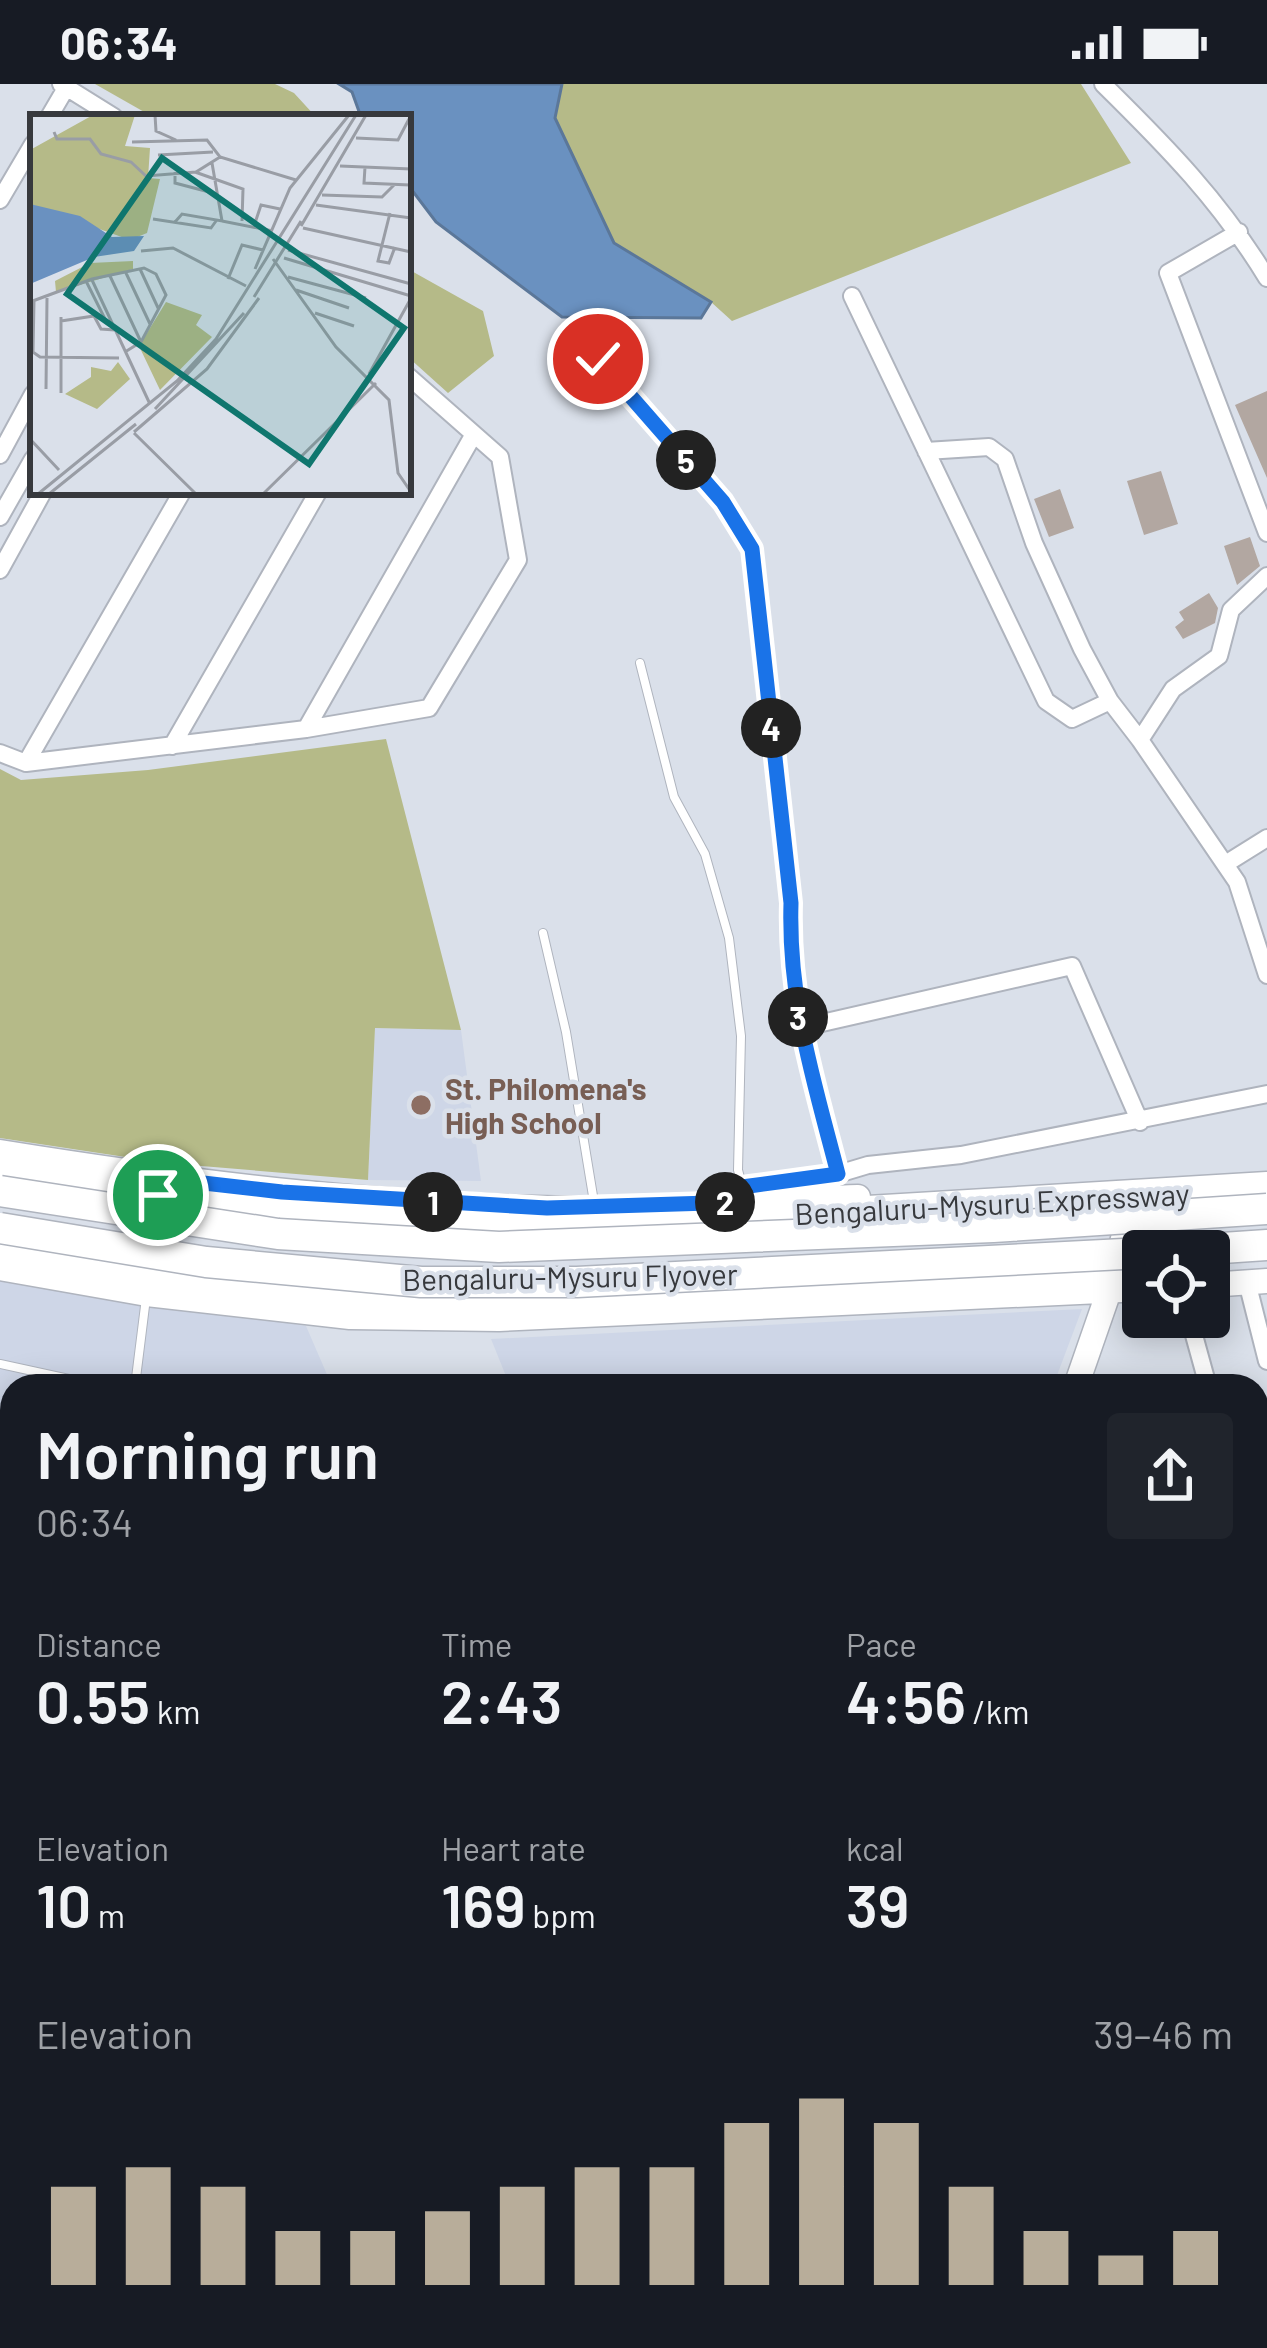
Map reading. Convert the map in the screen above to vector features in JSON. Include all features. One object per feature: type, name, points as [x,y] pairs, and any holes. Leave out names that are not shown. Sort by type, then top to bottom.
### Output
[{"type":"highway","name":"Bengaluru-Mysuru Expressway","points":[[0,1171],[159,1186],[372,1220],[540,1226],[872,1212],[1267,1187]]},
{"type":"highway","name":"Bengaluru-Mysuru Expressway","points":[[0,1191],[278,1234],[499,1247],[993,1227],[1267,1209]]},
{"type":"highway","name":"Bengaluru-Mysuru Flyover","points":[[0,1228],[206,1262],[421,1282],[577,1282],[1122,1254]]},
{"type":"highway","points":[[1230,1247],[1267,1245]]},
{"type":"highway","points":[[0,1246],[148,1283],[486,1301],[1122,1277]]},
{"type":"highway","points":[[1230,1270],[1260,1275]]},
{"type":"street","points":[[1103,84],[1193,173],[1239,232],[1267,278]]},
{"type":"street","points":[[50,114],[64,86],[109,114]]},
{"type":"street","points":[[0,200],[30,149]]},
{"type":"street","points":[[1239,232],[1168,273],[1267,533]]},
{"type":"street","points":[[852,296],[1046,701],[1072,719],[1110,701]]},
{"type":"street","points":[[598,359],[723,502],[752,549],[800,1028],[838,1174]]},
{"type":"street","points":[[0,753],[26,764],[306,729],[429,707],[518,560],[500,457],[411,379]]},
{"type":"street","points":[[0,455],[30,400]]},
{"type":"street","points":[[306,729],[474,434]]},
{"type":"street","points":[[926,452],[989,447],[1005,458],[1034,543],[1071,627],[1110,701],[1227,863],[1264,952],[1267,975]]},
{"type":"street","points":[[0,517],[30,464]]},
{"type":"street","points":[[0,570],[41,495]]},
{"type":"street","points":[[26,764],[180,495]]},
{"type":"street","points":[[172,746],[316,495]]},
{"type":"street","points":[[1140,740],[1174,689],[1219,656],[1231,610],[1267,576]]},
{"type":"street","points":[[1227,863],[1267,838]]},
{"type":"street","points":[[800,1028],[1072,966],[1140,1122]]},
{"type":"street","points":[[742,1194],[868,1165],[961,1155],[1267,1094]]},
{"type":"street","name":"Bengaluru-Mysuru Expressway","points":[[0,1152],[159,1186],[595,1209],[742,1194],[1267,1176]]},
{"type":"street","points":[[0,1268],[148,1283],[159,1186]]},
{"type":"street","points":[[1130,1230],[1136,1192]]},
{"type":"street","points":[[1230,1281],[1260,1275],[1267,1361]]},
{"type":"street","points":[[1081,1374],[1122,1277]]},
{"type":"street","points":[[1195,1338],[1205,1374]]},
{"type":"lane","points":[[640,663],[674,797],[705,854],[729,938],[741,1036],[738,1171],[742,1194]]},
{"type":"lane","points":[[543,933],[566,1032],[595,1209]]},
{"type":"lane","points":[[137,1374],[148,1283]]},
{"type":"lane","points":[[0,1364],[46,1374]]},
{"type":"shaded area","name":"St. Philomena's High School","points":[[375,1028],[461,1030],[481,1181],[368,1180]]},
{"type":"shaded area","points":[[0,1274],[306,1326],[327,1374],[0,1374]]},
{"type":"shaded area","points":[[1082,1309],[1058,1374],[505,1374],[491,1339]]},
{"type":"green space","points":[[95,84],[275,84],[294,93],[313,114],[148,114]]},
{"type":"green space","points":[[562,84],[1081,84],[1131,163],[732,321],[711,302],[614,243],[555,118]]},
{"type":"green space","points":[[411,271],[483,311],[494,356],[448,393],[411,360]]},
{"type":"green space","points":[[386,739],[461,1030],[375,1028],[368,1180],[165,1163],[0,1138],[0,769],[21,780],[148,770]]},
{"type":"water","points":[[339,84],[562,84],[555,118],[614,243],[711,302],[701,318],[562,317],[436,222],[411,189],[411,114],[360,114],[352,92]]},
{"type":"building","points":[[1267,391],[1267,478],[1235,405]]},
{"type":"building","points":[[1161,471],[1178,524],[1144,535],[1127,481]]},
{"type":"building","points":[[1060,489],[1074,528],[1049,537],[1034,499]]},
{"type":"building","points":[[1250,537],[1260,566],[1237,585],[1224,546]]},
{"type":"building","points":[[1209,593],[1218,608],[1215,623],[1183,639],[1175,627],[1184,620],[1179,612]]},
{"type":"place","name":"St. Philomena's High School","points":[[421,1105]]},
{"type":"route","points":[[158,1195],[160,1178],[282,1192],[608,1209],[742,1202],[742,1187],[838,1174],[795,1007],[791,903],[752,549],[735,516],[598,359]]}]
